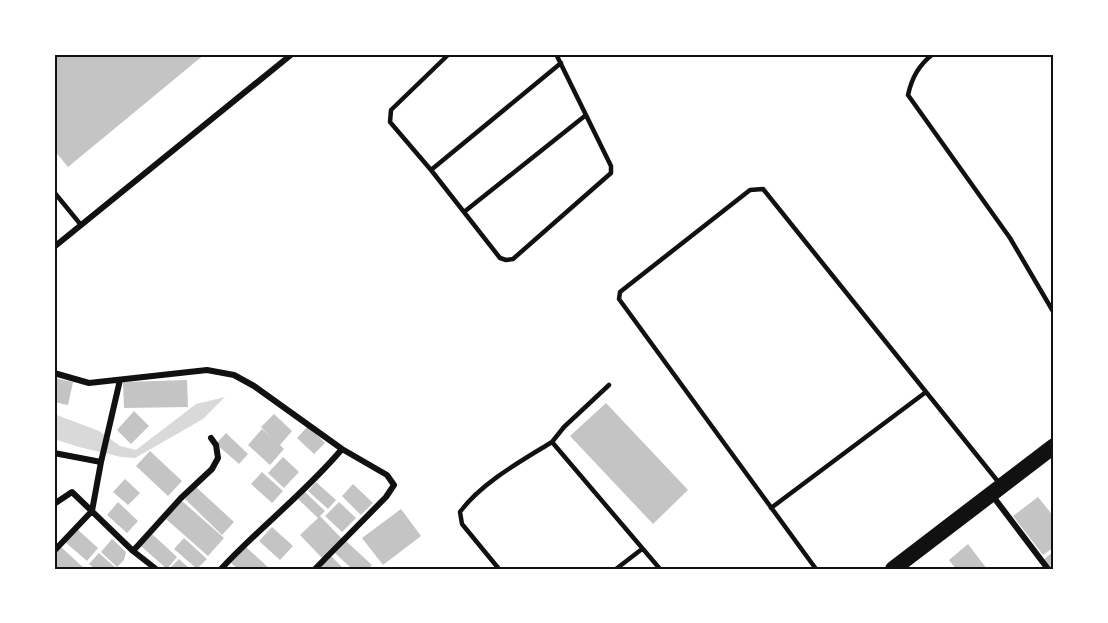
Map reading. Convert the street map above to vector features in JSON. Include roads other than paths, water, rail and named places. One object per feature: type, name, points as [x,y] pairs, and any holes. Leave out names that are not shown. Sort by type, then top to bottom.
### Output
[{"type":"highway","points":[[893,569],[1054,446]]},
{"type":"street","points":[[54,247],[292,54]]},
{"type":"street","points":[[54,373],[89,383],[207,370],[234,375],[254,386],[342,449],[387,475],[393,488],[315,569]]},
{"type":"street","points":[[54,551],[92,511],[120,380]]},
{"type":"street","points":[[134,551],[181,498],[212,469],[218,458],[216,444],[211,438]]},
{"type":"street","points":[[221,569],[300,495],[342,449]]},
{"type":"street","points":[[54,453],[101,462]]},
{"type":"street","points":[[997,491],[1048,569]]},
{"type":"street","points":[[54,504],[72,492],[148,566],[156,569]]},
{"type":"lane","points":[[450,54],[391,110],[389,117],[393,128],[431,170],[500,258],[506,260],[513,259],[611,173],[611,166],[556,54]]},
{"type":"lane","points":[[933,54],[920,64],[910,83],[908,95],[1010,238],[1054,313]]},
{"type":"lane","points":[[431,170],[561,63]]},
{"type":"lane","points":[[464,212],[586,115]]},
{"type":"lane","points":[[816,569],[619,299],[620,292],[750,190],[763,189],[926,392],[997,491]]},
{"type":"lane","points":[[54,192],[81,225]]},
{"type":"lane","points":[[499,569],[462,524],[460,512],[468,501],[514,465],[552,442],[564,427],[609,385]]},
{"type":"lane","points":[[771,507],[926,392]]},
{"type":"lane","points":[[552,442],[660,569]]},
{"type":"lane","points":[[616,569],[642,549]]}]
